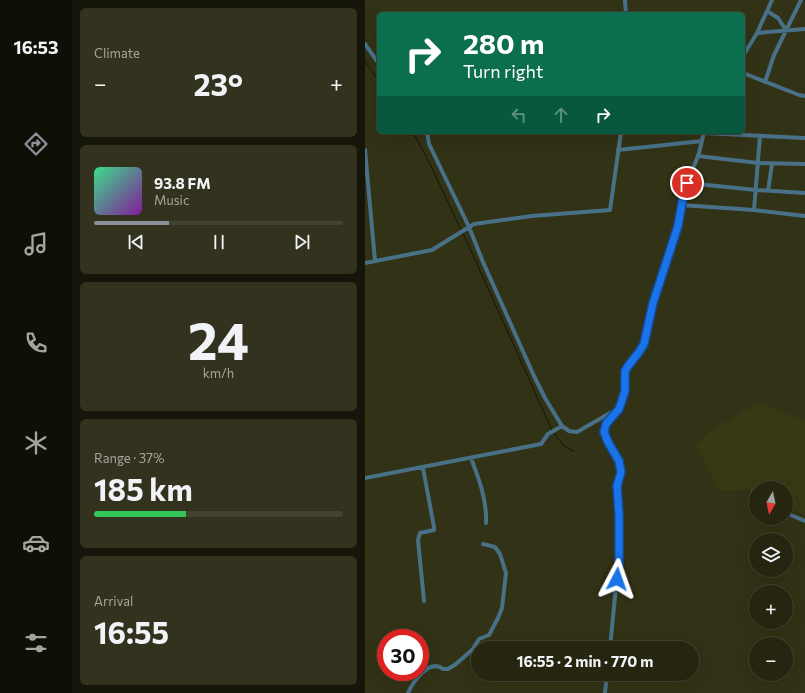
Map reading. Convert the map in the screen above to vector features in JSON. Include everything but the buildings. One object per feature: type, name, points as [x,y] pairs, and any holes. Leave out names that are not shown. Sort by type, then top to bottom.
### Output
[{"type":"street","points":[[625,0],[626,12]]},
{"type":"street","points":[[745,53],[757,33],[772,0]]},
{"type":"street","points":[[765,82],[774,55],[801,0]]},
{"type":"street","points":[[767,11],[778,18],[786,30]]},
{"type":"street","points":[[757,33],[805,29]]},
{"type":"street","points":[[365,44],[377,61]]},
{"type":"street","points":[[745,74],[805,96]]},
{"type":"street","points":[[427,134],[429,144],[534,376],[560,427],[569,431],[577,432],[619,409]]},
{"type":"street","points":[[365,263],[432,250],[457,233],[474,224],[532,216],[610,210],[621,134]]},
{"type":"street","points":[[611,641],[619,565],[619,515],[617,486],[621,472],[619,461],[604,432],[606,424],[619,409],[625,391],[625,371],[644,344],[653,303],[678,226],[681,204],[687,183],[698,156],[704,134]]},
{"type":"street","points":[[723,134],[805,138]]},
{"type":"street","points":[[754,210],[760,136]]},
{"type":"street","points":[[618,150],[702,141]]},
{"type":"street","points":[[365,150],[375,261]]},
{"type":"street","points":[[698,156],[771,164],[805,164]]},
{"type":"street","points":[[769,191],[771,164]]},
{"type":"street","points":[[687,183],[805,193]]},
{"type":"street","points":[[681,204],[805,216]]},
{"type":"street","points":[[365,478],[541,444],[548,434],[560,427]]},
{"type":"street","points":[[471,458],[481,486],[485,504],[486,523]]},
{"type":"street","points":[[423,468],[435,527],[434,530],[420,533],[418,540],[423,601]]},
{"type":"street","points":[[793,516],[805,521]]},
{"type":"street","points":[[408,693],[426,669],[433,665],[440,666],[443,669],[448,669],[456,664],[473,649],[479,639],[489,635],[498,618],[502,608],[506,573],[500,554],[495,547],[483,544]]},
{"type":"street","points":[[605,693],[606,681]]},
{"type":"shaded area","points":[[758,403],[796,417],[805,422],[805,515],[793,510],[793,481],[749,481],[749,490],[719,491],[696,445],[710,431]]},
{"type":"waterway","points":[[365,61],[377,78]]},
{"type":"waterway","points":[[414,134],[461,230]]},
{"type":"waterway","points":[[463,233],[552,430]]},
{"type":"waterway","points":[[554,433],[565,447],[574,451]]},
{"type":"route","points":[[617,579],[619,565],[619,515],[617,486],[621,472],[619,461],[604,432],[606,424],[619,409],[625,391],[625,371],[644,344],[653,303],[678,226],[681,204],[687,183]]}]
